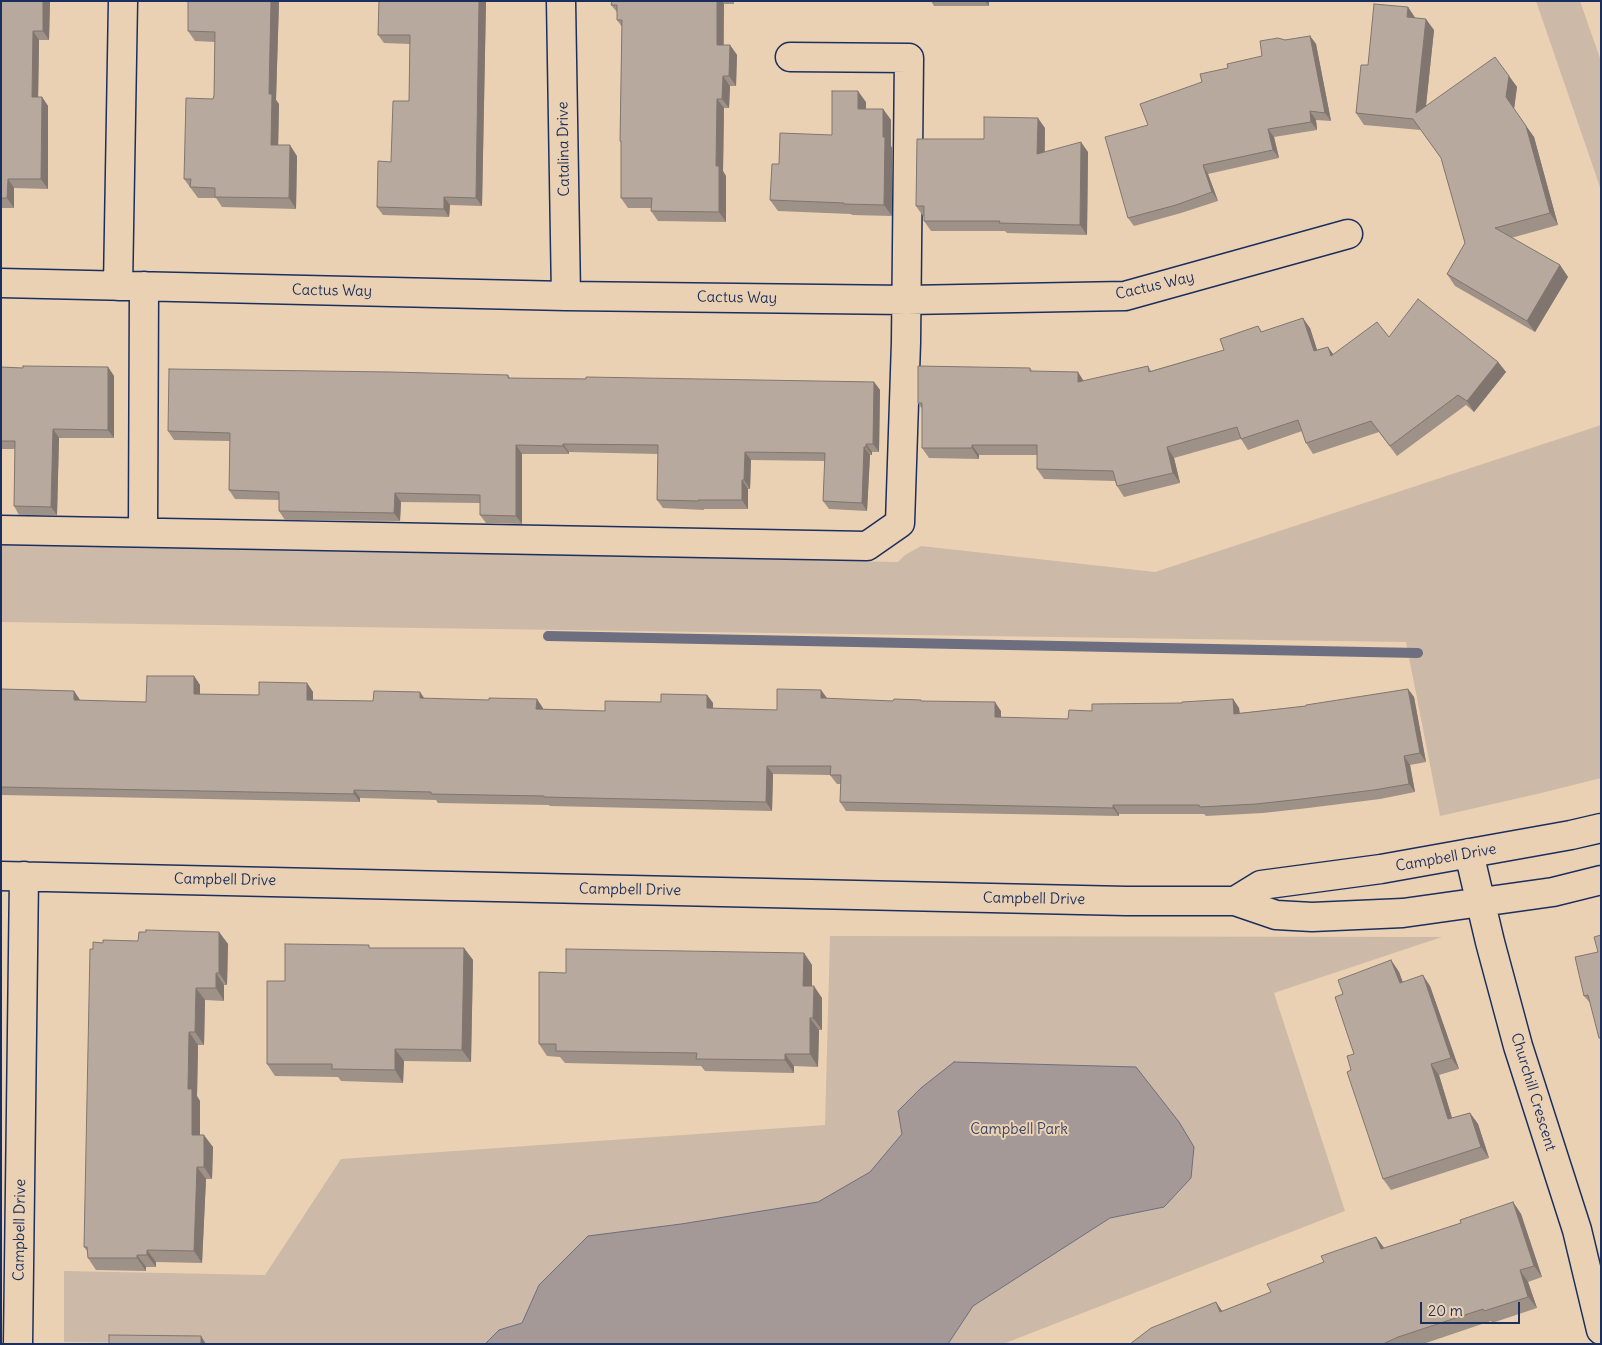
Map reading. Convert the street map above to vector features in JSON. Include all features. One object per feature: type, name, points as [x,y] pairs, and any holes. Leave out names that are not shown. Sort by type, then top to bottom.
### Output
[{"type":"street","points":[[118,286],[122,1]]},
{"type":"street","name":"Catalina Drive","points":[[561,1],[566,296]]},
{"type":"street","points":[[1,530],[867,546],[900,523],[907,300],[909,58],[790,57]]},
{"type":"street","name":"Cactus Way","points":[[1,283],[566,296],[907,300],[1124,296],[1348,234]]},
{"type":"street","points":[[143,532],[144,286]]},
{"type":"street","name":"Campbell Drive","points":[[1235,901],[1261,885],[1381,870],[1601,828]]},
{"type":"street","name":"Churchill Crescent","points":[[1469,853],[1480,903],[1518,1046],[1576,1230],[1601,1330]]},
{"type":"street","name":"Campbell Drive","points":[[18,1344],[12,876],[1116,901],[1235,901],[1276,915],[1312,917],[1403,913],[1554,892],[1601,880]]},
{"type":"green space","points":[[1536,1],[1580,1],[1601,61],[1601,190]]},
{"type":"green space","points":[[1601,425],[1601,778],[1440,816],[1406,642],[1,622],[1,544],[898,562],[905,555],[921,546],[1155,572]]},
{"type":"green space","name":"Campbell Park","points":[[830,936],[1442,937],[1274,993],[1345,1211],[1003,1344],[265,1344],[64,1342],[64,1271],[265,1275],[341,1159],[825,1125]]},
{"type":"shaded area","points":[[954,1062],[1136,1067],[1179,1122],[1194,1147],[1191,1178],[1164,1207],[1110,1218],[973,1306],[948,1344],[485,1344],[499,1330],[522,1323],[539,1285],[588,1236],[681,1224],[818,1202],[870,1172],[902,1134],[898,1111],[921,1088]]},
{"type":"building","points":[[1,1],[43,1],[43,31],[33,31],[32,97],[42,97],[41,179],[8,179],[7,198],[1,198]]},
{"type":"building","points":[[188,1],[271,1],[269,94],[272,94],[271,145],[290,145],[289,198],[215,197],[215,188],[190,187],[191,179],[184,179],[186,98],[213,99],[214,95],[215,32],[188,31]]},
{"type":"building","points":[[379,1],[479,1],[476,198],[444,197],[444,209],[377,207],[378,161],[391,162],[393,101],[409,101],[410,35],[378,35]]},
{"type":"building","points":[[612,1],[717,1],[717,45],[730,45],[729,76],[723,76],[722,99],[717,99],[716,166],[719,166],[719,212],[651,211],[652,198],[621,198],[622,20],[617,20],[617,5],[611,5]]},
{"type":"building","points":[[1374,4],[1408,7],[1407,17],[1426,19],[1416,113],[1495,57],[1509,76],[1506,97],[1526,126],[1550,213],[1495,228],[1560,265],[1527,321],[1447,274],[1465,243],[1441,158],[1413,119],[1356,113],[1361,65],[1368,65]]},
{"type":"building","points":[[1310,36],[1325,113],[1310,111],[1311,122],[1268,129],[1273,150],[1203,165],[1212,192],[1176,205],[1128,218],[1105,137],[1148,125],[1140,104],[1202,82],[1200,74],[1228,68],[1227,64],[1262,56],[1260,41]]},
{"type":"building","points":[[832,91],[858,91],[858,109],[883,109],[883,137],[885,137],[884,205],[770,200],[772,164],[779,164],[780,133],[832,135]]},
{"type":"building","points":[[984,117],[1038,118],[1037,154],[1081,142],[1080,225],[999,223],[1000,221],[924,221],[924,206],[916,206],[917,139],[984,139]]},
{"type":"building","points":[[1418,299],[1498,362],[1467,401],[1458,395],[1390,446],[1371,421],[1306,443],[1298,420],[1241,439],[1237,427],[1167,447],[1173,473],[1117,486],[1113,471],[1037,469],[1037,445],[972,445],[972,448],[922,448],[922,403],[918,403],[918,366],[1030,368],[1030,371],[1078,372],[1078,382],[1148,366],[1149,372],[1224,350],[1220,339],[1258,326],[1261,332],[1303,318],[1314,351],[1328,347],[1331,356],[1377,322],[1389,337]]},
{"type":"building","points":[[23,366],[108,367],[108,430],[53,429],[51,507],[14,506],[15,441],[1,441],[1,367],[23,368]]},
{"type":"building","points":[[169,369],[508,375],[508,378],[586,379],[586,377],[874,382],[873,444],[866,444],[866,447],[864,447],[862,503],[823,501],[825,453],[745,452],[742,500],[657,500],[658,445],[563,444],[563,446],[516,445],[516,516],[480,515],[480,495],[395,493],[394,513],[279,511],[279,492],[229,490],[230,433],[168,431]]},
{"type":"building","points":[[147,676],[194,676],[194,694],[259,695],[259,682],[307,683],[307,700],[373,701],[374,691],[420,692],[420,698],[537,699],[536,709],[605,711],[605,701],[661,702],[661,694],[707,695],[707,708],[777,710],[777,689],[821,690],[821,698],[995,702],[995,717],[1068,719],[1069,710],[1092,711],[1092,704],[1182,703],[1233,699],[1234,714],[1306,706],[1408,689],[1420,753],[1404,756],[1409,784],[1302,799],[1200,807],[1199,805],[1113,805],[1113,808],[840,802],[841,775],[830,775],[831,766],[767,766],[766,802],[431,794],[431,792],[354,790],[354,794],[1,787],[1,689],[74,691],[74,700],[146,702]]},
{"type":"building","points":[[146,930],[219,932],[219,973],[216,973],[216,988],[196,988],[195,1032],[189,1032],[188,1089],[192,1089],[192,1135],[204,1135],[204,1167],[197,1167],[194,1251],[147,1250],[147,1255],[137,1255],[137,1258],[88,1258],[87,1247],[84,1247],[90,949],[93,949],[93,942],[103,943],[103,940],[138,941],[139,932],[146,932]]},
{"type":"building","points":[[1601,935],[1601,1037],[1599,1038],[1588,995],[1584,996],[1575,957],[1598,952],[1594,937]]},
{"type":"building","points":[[285,944],[369,945],[369,948],[464,948],[462,1050],[395,1049],[395,1070],[332,1069],[332,1064],[267,1064],[267,981],[285,981]]},
{"type":"building","points":[[566,949],[804,953],[803,986],[814,986],[813,1018],[810,1018],[810,1054],[785,1054],[785,1060],[696,1059],[697,1053],[556,1051],[556,1044],[539,1044],[539,972],[566,973]]},
{"type":"building","points":[[1391,960],[1400,983],[1423,975],[1451,1058],[1431,1064],[1448,1119],[1470,1113],[1481,1147],[1383,1179],[1347,1072],[1351,1070],[1347,1056],[1354,1054],[1335,997],[1343,994],[1338,980]]},
{"type":"building","points":[[1513,1202],[1534,1266],[1520,1270],[1528,1297],[1484,1311],[1483,1309],[1398,1337],[1383,1344],[1130,1344],[1151,1328],[1216,1302],[1220,1312],[1271,1292],[1267,1284],[1324,1262],[1321,1256],[1376,1237],[1381,1249],[1461,1223],[1460,1220]]},
{"type":"building","points":[[109,1335],[201,1336],[201,1344],[109,1344]]},
{"type":"waterway","points":[[548,636],[1418,653]]}]
